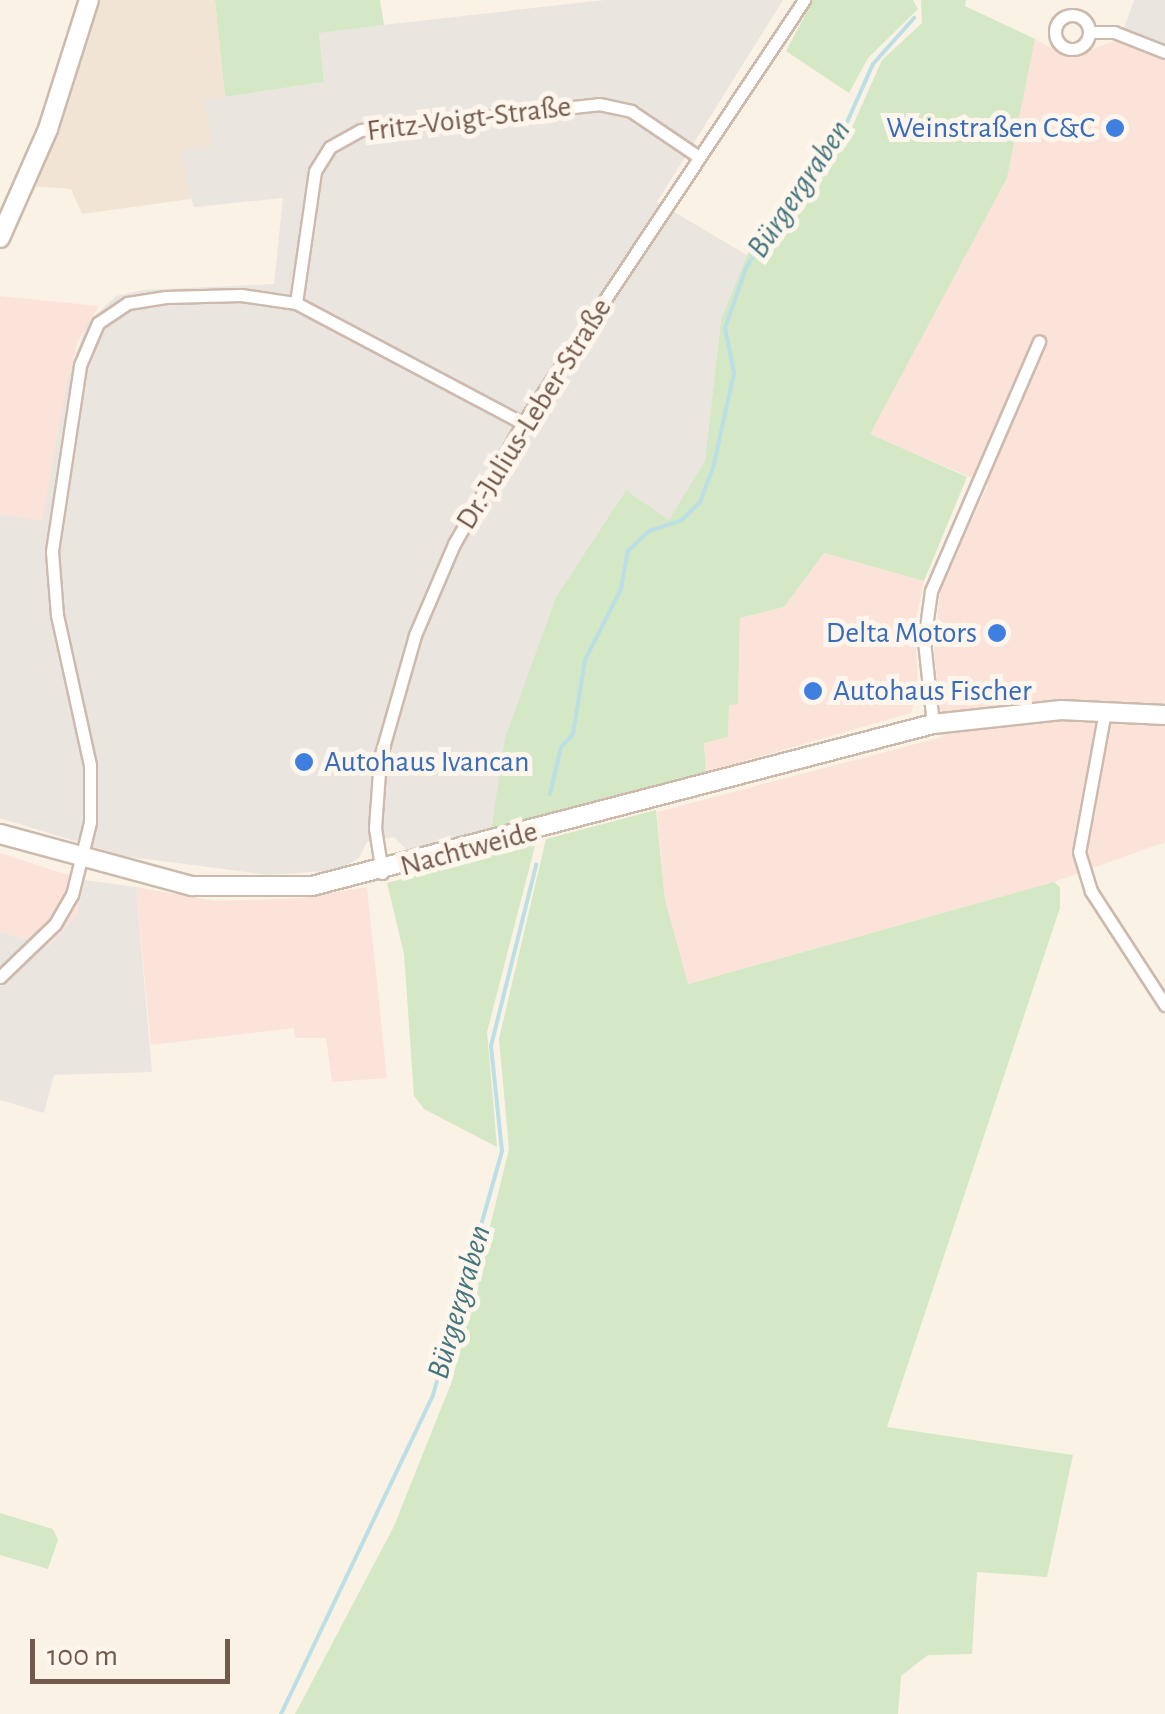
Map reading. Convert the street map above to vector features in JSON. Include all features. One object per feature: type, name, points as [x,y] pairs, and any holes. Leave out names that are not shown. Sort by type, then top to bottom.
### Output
[{"type":"street","points":[[0,238],[48,130],[89,0]]},
{"type":"street","name":"Dr.-Julius-Leber-Straße","points":[[382,873],[376,791],[398,685],[454,544],[523,423],[804,0]]},
{"type":"street","points":[[1090,32],[1114,32],[1165,52]]},
{"type":"street","name":"Fritz-Voigt-Straße","points":[[296,303],[315,171],[330,148],[361,130],[599,104],[630,112],[699,157]]},
{"type":"street","points":[[0,977],[55,924],[72,895],[82,858],[92,780],[56,615],[52,551],[88,340],[111,312],[149,299],[241,295],[296,303],[523,423]]},
{"type":"street","points":[[932,724],[924,641],[931,591],[1039,341]]},
{"type":"street","name":"Nachtweide","points":[[0,834],[206,888],[312,886],[382,873],[932,724],[1030,712],[1165,716]]},
{"type":"street","points":[[1105,712],[1079,837],[1090,891],[1165,1005]]},
{"type":"shaded area","points":[[83,0],[215,0],[225,97],[205,101],[212,147],[182,152],[191,199],[82,214],[71,189],[18,185]]},
{"type":"shaded area","points":[[605,0],[783,0],[657,202],[747,255],[721,319],[705,463],[669,520],[626,490],[556,597],[506,738],[491,831],[421,850],[406,849],[394,837],[367,842],[359,858],[338,870],[269,875],[123,856],[0,818],[0,514],[42,521],[68,378],[87,323],[116,296],[143,290],[274,284],[283,198],[194,207],[181,151],[212,146],[204,100],[324,82],[319,32]]},
{"type":"shaded area","points":[[1134,0],[1165,0],[1165,58],[1120,39]]},
{"type":"shaded area","points":[[1035,39],[1070,57],[1120,39],[1165,58],[1165,842],[1054,882],[687,984],[665,900],[657,812],[942,737],[934,650],[940,589],[988,485],[869,434],[1007,178]]},
{"type":"shaded area","points":[[0,296],[99,306],[77,343],[42,522],[0,514]]},
{"type":"shaded area","points":[[824,553],[924,581],[915,624],[918,693],[911,713],[706,772],[704,743],[728,737],[729,704],[738,703],[740,618],[784,607]]},
{"type":"shaded area","points":[[0,853],[84,880],[77,914],[49,946],[0,932]]},
{"type":"shaded area","points":[[84,880],[136,887],[152,1072],[54,1075],[44,1113],[0,1100],[0,932],[49,946],[77,914]]},
{"type":"shaded area","points":[[136,887],[215,901],[302,898],[367,887],[387,1078],[332,1082],[326,1038],[295,1038],[294,1028],[151,1045]]},
{"type":"green space","points":[[215,0],[380,0],[384,25],[319,33],[324,82],[225,97]]},
{"type":"green space","points":[[813,0],[913,0],[918,9],[868,58],[849,93],[786,51]]},
{"type":"green space","points":[[921,0],[966,0],[965,6],[1035,39],[1007,178],[870,434],[967,477],[924,581],[824,553],[784,607],[740,618],[738,704],[729,705],[728,737],[704,743],[706,772],[491,831],[505,738],[556,597],[626,490],[669,520],[705,461],[721,319],[747,255],[779,207],[786,212],[853,125],[882,60],[922,23]]},
{"type":"green space","points":[[656,810],[665,900],[688,984],[1054,882],[1060,887],[1060,908],[887,1427],[1073,1455],[1047,1577],[977,1572],[972,1654],[928,1655],[901,1676],[898,1714],[295,1714],[394,1526],[452,1381],[509,1149],[499,1039],[546,839]]},
{"type":"green space","points":[[536,842],[487,1032],[497,1147],[424,1109],[414,1096],[404,954],[387,883]]},
{"type":"green space","points":[[0,1513],[53,1529],[58,1540],[48,1569],[0,1555]]},
{"type":"waterway","name":"Bürgergraben","points":[[550,794],[561,747],[573,734],[585,660],[621,589],[628,551],[649,531],[682,520],[700,502],[713,468],[734,373],[725,328],[746,268],[785,204],[844,129],[873,64],[914,18]]},
{"type":"waterway","name":"Bürgergraben","points":[[281,1714],[433,1395],[502,1151],[491,1046],[536,865]]},
{"type":"place","name":"Weinstraßen C&C","points":[[1115,128]]},
{"type":"place","name":"Delta Motors","points":[[997,633]]},
{"type":"place","name":"Autohaus Fischer","points":[[813,691]]},
{"type":"place","name":"Autohaus Ivancan","points":[[304,762]]}]
